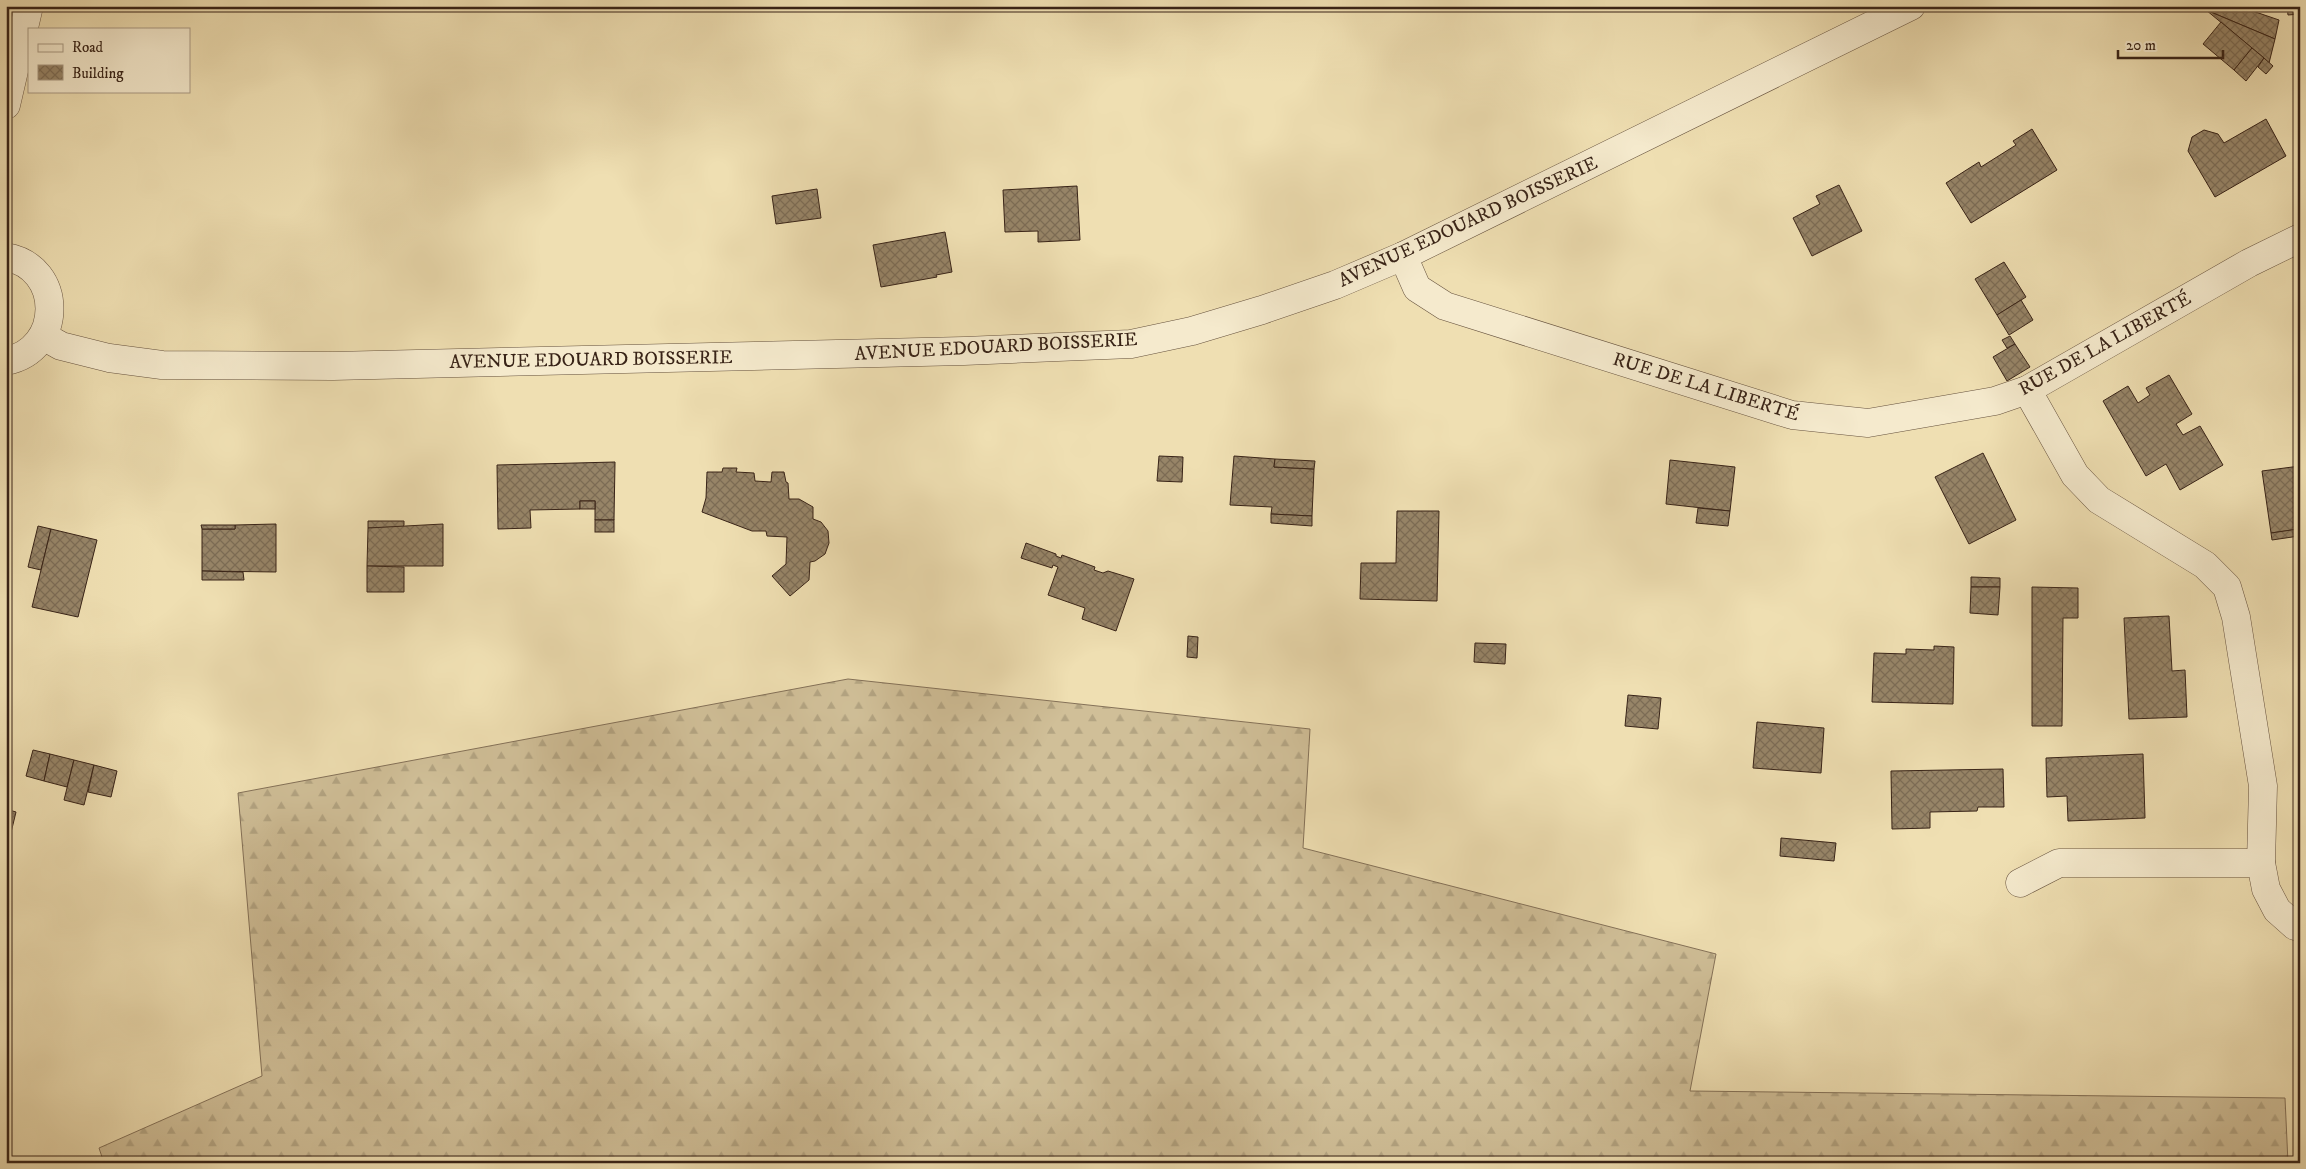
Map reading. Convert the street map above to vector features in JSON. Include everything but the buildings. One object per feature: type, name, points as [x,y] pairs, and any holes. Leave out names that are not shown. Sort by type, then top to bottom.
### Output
[{"type":"street","points":[[6,105],[29,6]]},
{"type":"street","name":"AVENUE EDOUARD BOISSERIE","points":[[42,336],[61,346],[109,358],[162,365],[333,366],[964,351],[1131,344],[1192,331],[1335,286],[1403,256],[1911,6]]},
{"type":"street","name":"RUE DE LA LIBERTÉ","points":[[1403,256],[1417,288],[1445,306],[1792,415],[1868,423],[1995,401],[2027,390],[2249,263],[2300,238]]},
{"type":"street","points":[[6,257],[21,262],[30,268],[44,284],[50,305],[50,316],[42,336],[35,346],[26,354],[6,361]]},
{"type":"street","points":[[2027,390],[2075,475],[2100,500],[2206,565],[2227,587],[2236,617],[2263,786],[2261,863],[2266,889],[2277,910],[2295,926],[2300,927]]},
{"type":"street","points":[[2020,883],[2059,862],[2261,863]]},
{"type":"green space","points":[[848,679],[1310,729],[1303,848],[1716,954],[1690,1091],[2285,1098],[2288,1163],[104,1163],[99,1148],[262,1076],[238,793]]}]
